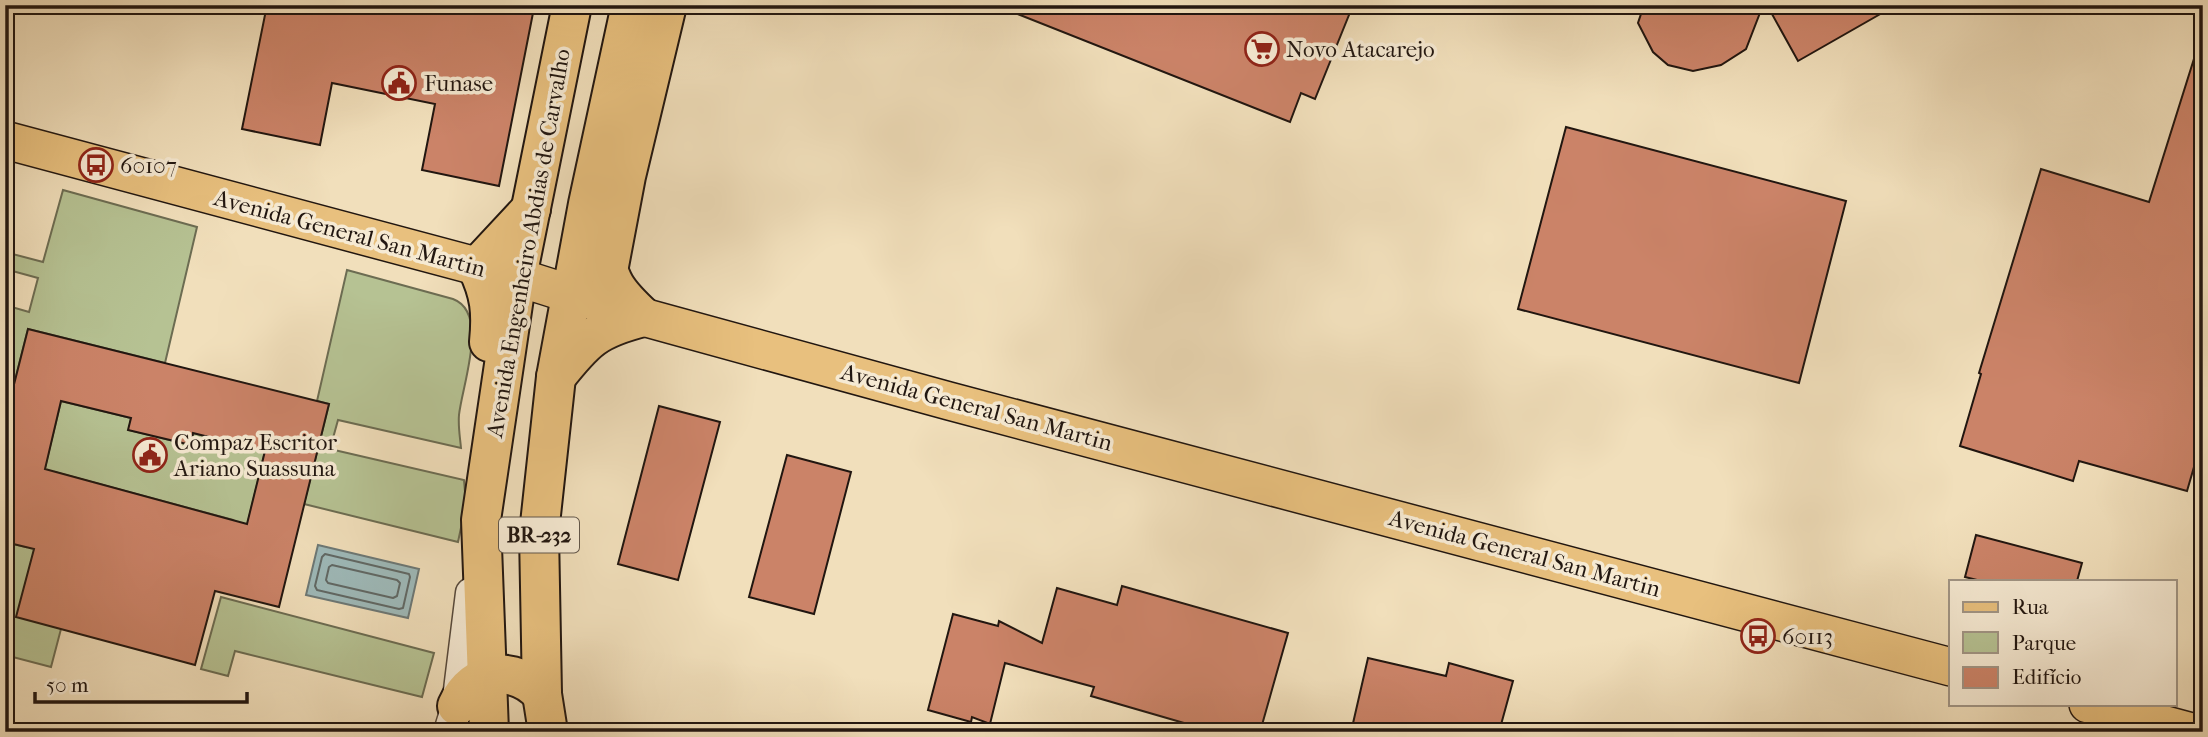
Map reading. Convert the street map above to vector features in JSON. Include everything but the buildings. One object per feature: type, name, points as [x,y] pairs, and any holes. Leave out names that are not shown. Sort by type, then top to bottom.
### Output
[{"type":"highway","name":"Avenida Engenheiro Abdias de Carvalho","points":[[489,732],[481,520],[517,277],[572,5]]},
{"type":"highway","name":"BR-232","points":[[548,732],[542,694],[539,533],[556,377],[588,204],[631,5]]},
{"type":"highway","points":[[608,271],[626,176],[667,5]]},
{"type":"highway","points":[[556,377],[583,343],[600,331],[643,317],[620,295],[608,271],[588,204]]},
{"type":"highway","points":[[531,209],[477,267],[489,296],[491,323],[486,478],[489,531],[499,595],[511,629],[542,694]]},
{"type":"highway","points":[[491,323],[503,362]]},
{"type":"highway","points":[[453,719],[465,692],[486,677],[517,677],[542,694]]},
{"type":"main road","name":"Avenida General San Martin","points":[[5,140],[517,277],[643,317],[949,401],[1949,666]]},
{"type":"main road","points":[[2095,706],[2192,732]]},
{"type":"street","points":[[453,719],[481,520]]},
{"type":"green space","points":[[63,190],[197,227],[165,363],[28,329],[5,420],[5,305],[29,312],[38,278],[5,269],[5,252],[43,262]]},
{"type":"green space","points":[[347,270],[453,299],[464,307],[470,319],[471,351],[459,415],[461,448],[338,420],[330,449],[464,480],[466,504],[458,542],[304,504],[329,404],[317,401]]},
{"type":"green space","points":[[61,401],[131,418],[129,430],[190,445],[193,433],[265,451],[246,530],[233,520],[55,472],[61,629],[51,667],[5,655],[5,542],[26,547]]},
{"type":"green space","points":[[221,597],[434,653],[422,697],[235,651],[228,676],[201,669]]},
{"type":"water","points":[[318,545],[419,569],[408,618],[306,595]]},
{"type":"place","name":"Novo Atacarejo","points":[[1262,49]]},
{"type":"place","name":"Funase","points":[[399,83]]},
{"type":"place","name":"60107","points":[[96,165]]},
{"type":"place","name":"Compaz Escritor Ariano Suassuna","points":[[150,455]]},
{"type":"place","name":"60113","points":[[1758,636]]}]
